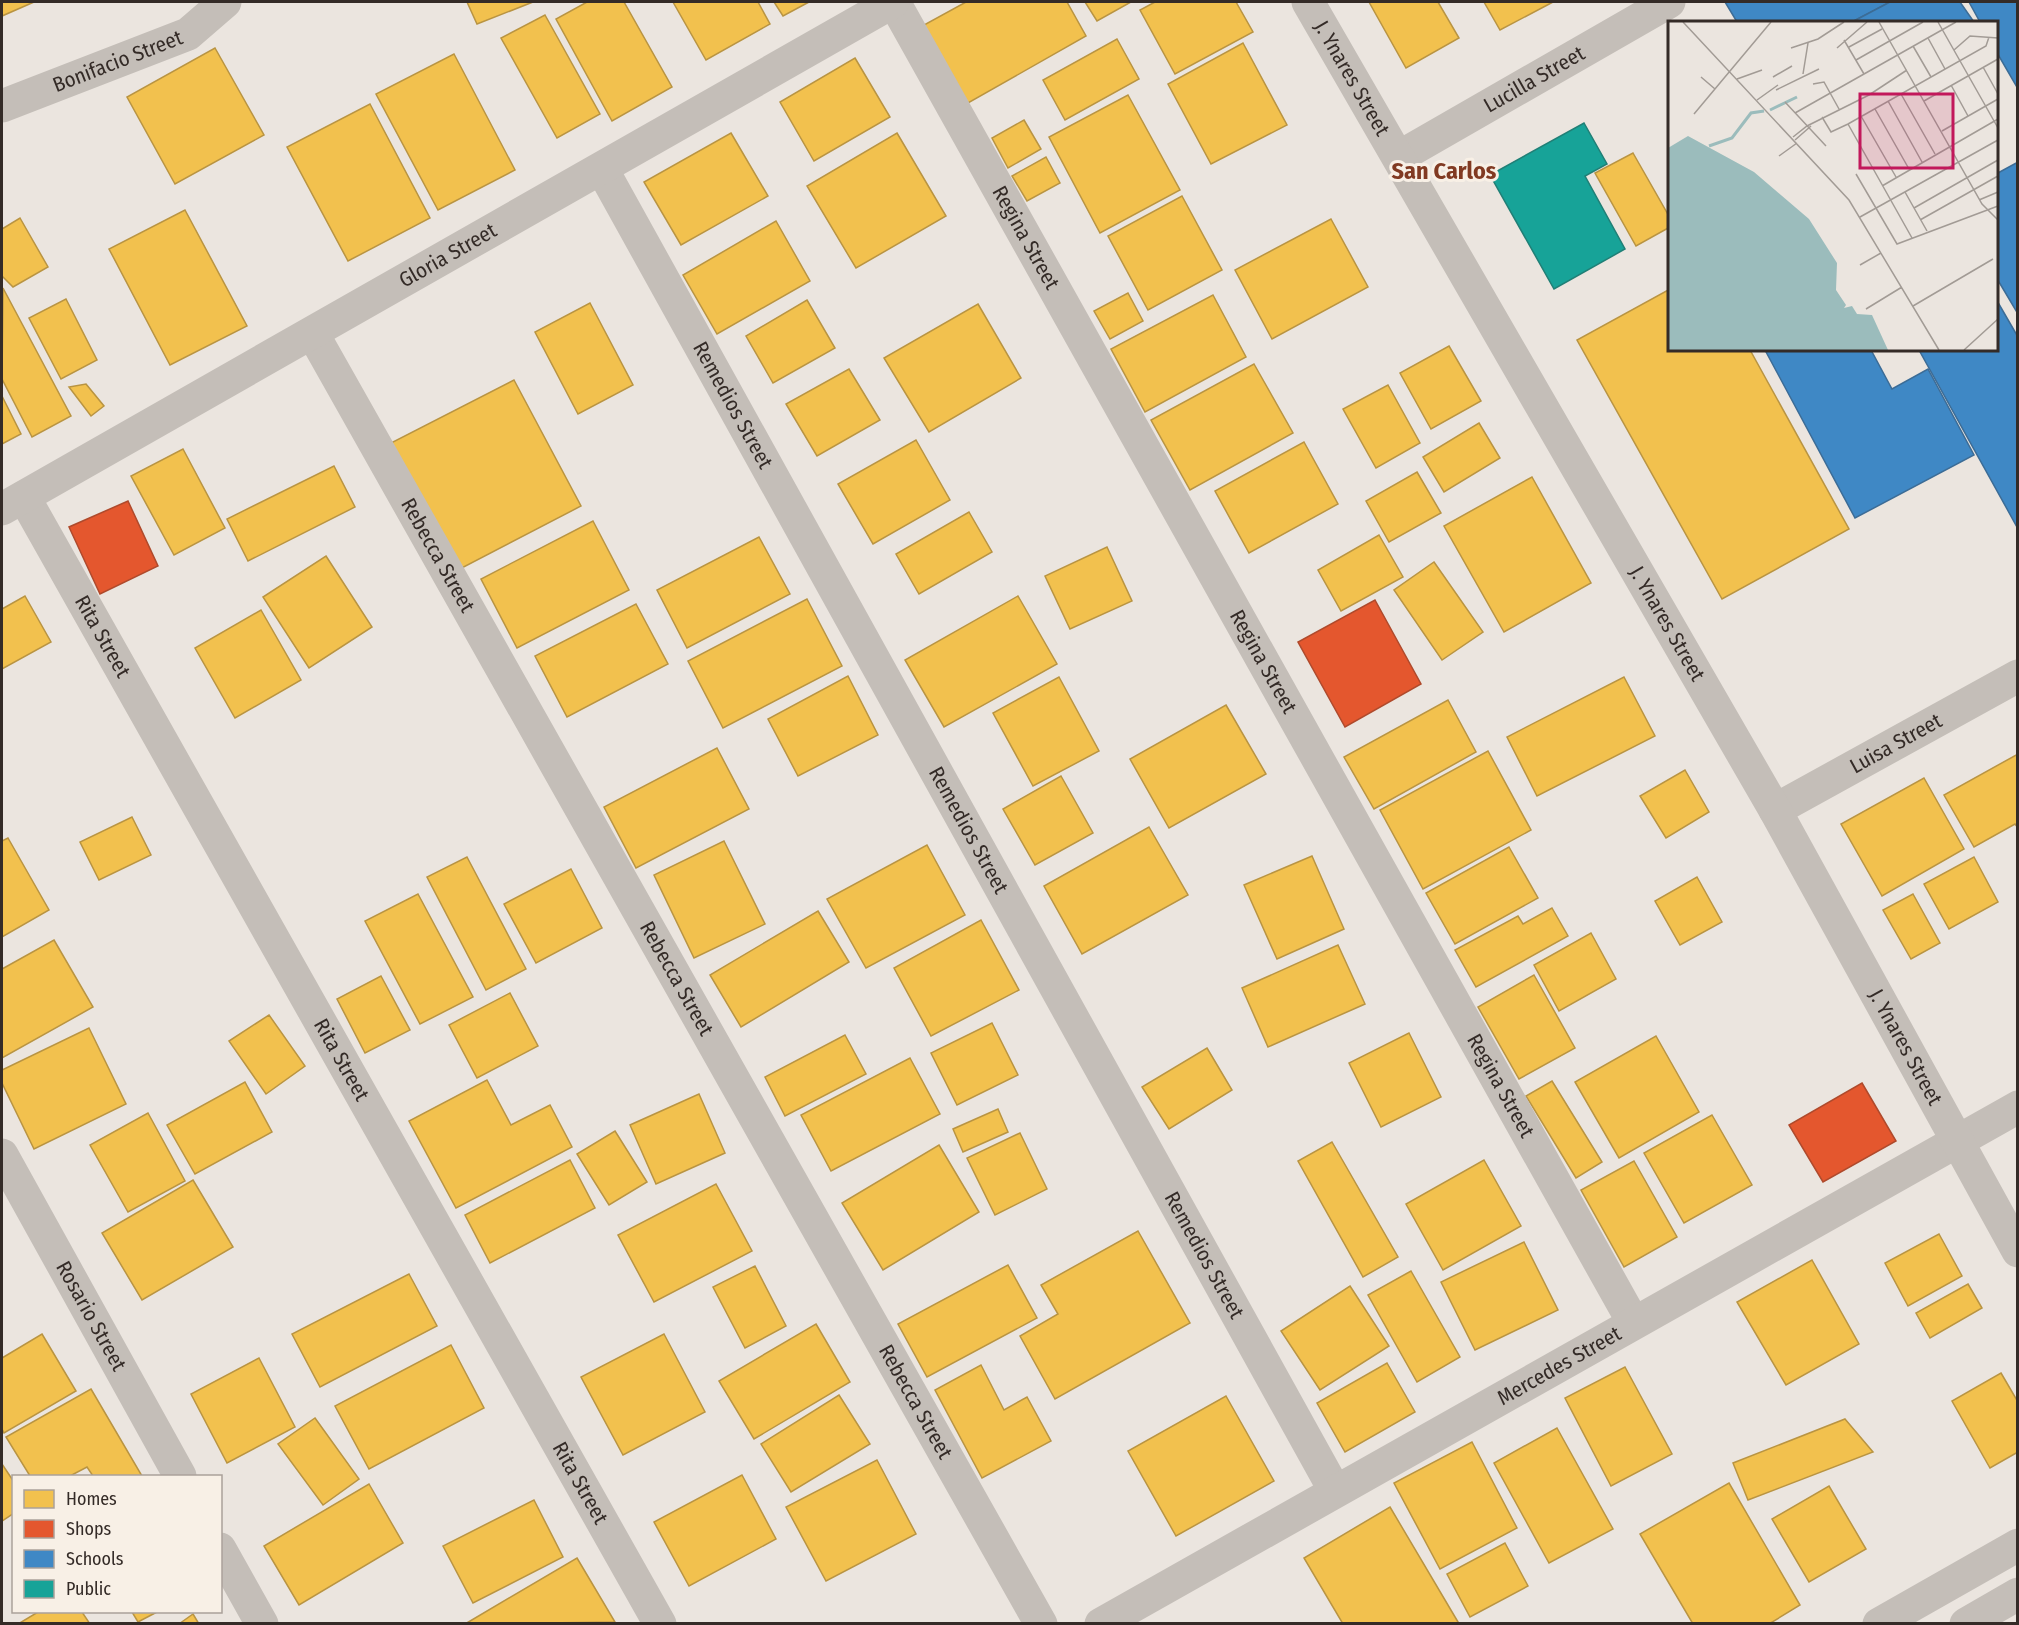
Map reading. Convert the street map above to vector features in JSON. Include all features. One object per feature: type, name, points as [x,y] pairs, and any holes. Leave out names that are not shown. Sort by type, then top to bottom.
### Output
[{"type":"street","name":"Bonifacio Street","points":[[2,106],[188,34],[225,2]]},
{"type":"street","name":"Gloria Street","points":[[13,503],[893,2]]},
{"type":"street","name":"Regina Street","points":[[893,2],[1633,1322]]},
{"type":"street","name":"J. Ynares Street","points":[[1308,2],[1775,810],[2018,1251]]},
{"type":"street","name":"Lucilla Street","points":[[1399,156],[1669,2]]},
{"type":"street","name":"Remedios Street","points":[[602,169],[1335,1491]]},
{"type":"street","name":"Rebecca Street","points":[[313,334],[1041,1623]]},
{"type":"street","name":"Rita Street","points":[[13,503],[660,1623]]},
{"type":"street","name":"Luisa Street","points":[[1775,810],[2018,676]]},
{"type":"street","name":"Mercedes Street","points":[[1101,1623],[2018,1107]]},
{"type":"street","name":"Rosario Street","points":[[2,1155],[179,1475]]},
{"type":"street","points":[[1879,1623],[2018,1545]]},
{"type":"street","points":[[222,1553],[262,1623]]},
{"type":"street","points":[[1966,1623],[2018,1594]]},
{"type":"building: Homes","points":[[2,2],[34,2],[2,16]]},
{"type":"building: Homes","points":[[467,2],[533,2],[477,24]]},
{"type":"building: Homes","points":[[587,2],[624,2],[672,87],[612,121],[556,19]]},
{"type":"building: Homes","points":[[673,2],[758,2],[770,24],[706,60]]},
{"type":"building: Homes","points":[[774,2],[809,2],[783,16]]},
{"type":"building: Homes","points":[[966,2],[1067,2],[1086,36],[968,103],[924,25]]},
{"type":"building: Homes","points":[[1085,2],[1131,2],[1097,21]]},
{"type":"building: Homes","points":[[1155,2],[1236,2],[1253,32],[1175,74],[1140,10]]},
{"type":"building: Homes","points":[[1369,2],[1438,2],[1459,38],[1406,68]]},
{"type":"building: Homes","points":[[1484,2],[1553,2],[1500,30]]},
{"type":"building: Homes","points":[[545,15],[600,114],[557,138],[501,38]]},
{"type":"building: Homes","points":[[1117,39],[1139,79],[1065,120],[1043,80]]},
{"type":"building: Homes","points":[[1243,43],[1287,125],[1211,164],[1168,84]]},
{"type":"building: Homes","points":[[215,48],[264,135],[175,184],[127,97]]},
{"type":"building: Homes","points":[[454,54],[515,170],[438,210],[376,94]]},
{"type":"building: Homes","points":[[855,58],[890,117],[814,161],[780,102]]},
{"type":"building: Homes","points":[[1128,95],[1180,190],[1100,233],[1049,137]]},
{"type":"building: Homes","points":[[370,104],[430,218],[348,261],[287,147]]},
{"type":"building: Homes","points":[[1024,120],[1041,149],[1008,168],[992,138]]},
{"type":"building: Homes","points":[[731,133],[768,196],[681,245],[644,182]]},
{"type":"building: Homes","points":[[897,133],[946,216],[856,268],[807,186]]},
{"type":"building: Homes","points":[[1633,153],[1668,214],[1668,228],[1636,246],[1595,173]]},
{"type":"building: Homes","points":[[1046,157],[1060,183],[1027,201],[1012,176]]},
{"type":"building: Homes","points":[[1182,196],[1222,270],[1148,310],[1108,236]]},
{"type":"building: Homes","points":[[185,210],[247,326],[170,365],[109,249]]},
{"type":"building: Homes","points":[[20,218],[48,267],[13,287],[2,276],[2,229]]},
{"type":"building: Homes","points":[[1331,219],[1368,287],[1272,339],[1235,270]]},
{"type":"building: Homes","points":[[776,221],[810,281],[717,334],[683,275]]},
{"type":"building: Homes","points":[[3,288],[71,416],[32,437],[2,379]]},
{"type":"building: Homes","points":[[1668,290],[1668,351],[1751,351],[1849,529],[1722,599],[1577,340]]},
{"type":"building: Homes","points":[[1128,293],[1143,321],[1110,339],[1094,311]]},
{"type":"building: Homes","points":[[1213,295],[1246,357],[1145,412],[1111,349]]},
{"type":"building: Homes","points":[[66,299],[97,360],[61,379],[29,318]]},
{"type":"building: Homes","points":[[807,300],[835,348],[773,383],[746,336]]},
{"type":"building: Homes","points":[[590,303],[633,385],[578,414],[535,332]]},
{"type":"building: Homes","points":[[978,304],[1021,378],[929,432],[884,358]]},
{"type":"building: Homes","points":[[1449,346],[1481,401],[1431,429],[1400,373]]},
{"type":"building: Homes","points":[[1254,364],[1293,433],[1190,490],[1151,420]]},
{"type":"building: Homes","points":[[849,369],[880,420],[817,456],[786,404]]},
{"type":"building: Homes","points":[[514,380],[581,506],[456,571],[389,444]]},
{"type":"building: Homes","points":[[86,384],[104,406],[91,416],[69,387]]},
{"type":"building: Homes","points":[[1388,385],[1420,443],[1376,468],[1343,409]]},
{"type":"building: Homes","points":[[2,396],[21,434],[2,444]]},
{"type":"building: Homes","points":[[1479,423],[1500,458],[1444,492],[1423,457]]},
{"type":"building: Homes","points":[[916,440],[950,500],[873,544],[838,484]]},
{"type":"building: Homes","points":[[1304,442],[1338,504],[1249,553],[1215,491]]},
{"type":"building: Homes","points":[[183,449],[225,528],[174,555],[131,476]]},
{"type":"building: Homes","points":[[334,466],[355,507],[248,561],[227,519]]},
{"type":"building: Homes","points":[[1417,472],[1441,513],[1389,542],[1366,501]]},
{"type":"building: Homes","points":[[1532,477],[1591,583],[1504,632],[1444,526]]},
{"type":"building: Homes","points":[[969,512],[992,552],[919,594],[896,554]]},
{"type":"building: Homes","points":[[593,521],[629,590],[517,648],[481,579]]},
{"type":"building: Homes","points":[[1379,535],[1403,577],[1341,611],[1318,570]]},
{"type":"building: Homes","points":[[759,537],[790,594],[687,648],[657,590]]},
{"type":"building: Homes","points":[[1107,547],[1132,601],[1070,629],[1045,576]]},
{"type":"building: Homes","points":[[326,556],[372,627],[309,668],[263,597]]},
{"type":"building: Homes","points":[[1434,562],[1483,632],[1442,660],[1394,590]]},
{"type":"building: Homes","points":[[25,596],[51,642],[2,669],[2,609]]},
{"type":"building: Homes","points":[[1018,596],[1057,664],[944,727],[905,660]]},
{"type":"building: Homes","points":[[807,599],[842,666],[723,728],[688,661]]},
{"type":"building: Homes","points":[[636,604],[668,664],[567,717],[535,656]]},
{"type":"building: Homes","points":[[261,610],[301,680],[235,718],[195,648]]},
{"type":"building: Homes","points":[[848,676],[878,735],[798,776],[768,719]]},
{"type":"building: Homes","points":[[1059,677],[1099,751],[1033,786],[993,713]]},
{"type":"building: Homes","points":[[1624,677],[1655,736],[1537,796],[1507,737]]},
{"type":"building: Homes","points":[[1448,700],[1476,752],[1374,809],[1344,757]]},
{"type":"building: Homes","points":[[1226,705],[1266,774],[1169,828],[1130,759]]},
{"type":"building: Homes","points":[[717,748],[749,809],[636,868],[604,807]]},
{"type":"building: Homes","points":[[1488,751],[1531,830],[1423,889],[1380,810]]},
{"type":"building: Homes","points":[[2018,754],[2018,828],[2015,824],[1974,847],[1944,795]]},
{"type":"building: Homes","points":[[1685,770],[1709,812],[1666,838],[1640,796]]},
{"type":"building: Homes","points":[[1061,776],[1093,833],[1035,865],[1003,809]]},
{"type":"building: Homes","points":[[1924,778],[1964,849],[1882,896],[1841,824]]},
{"type":"building: Homes","points":[[132,817],[151,855],[99,880],[80,842]]},
{"type":"building: Homes","points":[[1149,827],[1188,895],[1082,954],[1044,886]]},
{"type":"building: Homes","points":[[8,838],[49,910],[2,937],[2,841]]},
{"type":"building: Homes","points":[[724,841],[765,924],[694,958],[654,875]]},
{"type":"building: Homes","points":[[927,845],[965,915],[866,968],[827,899]]},
{"type":"building: Homes","points":[[1509,847],[1538,898],[1455,944],[1426,893]]},
{"type":"building: Homes","points":[[1312,856],[1344,929],[1277,959],[1244,885]]},
{"type":"building: Homes","points":[[467,857],[526,969],[486,990],[427,877]]},
{"type":"building: Homes","points":[[1974,857],[1998,902],[1949,929],[1924,884]]},
{"type":"building: Homes","points":[[571,869],[602,928],[536,963],[504,904]]},
{"type":"building: Homes","points":[[1697,877],[1722,922],[1680,945],[1655,901]]},
{"type":"building: Homes","points":[[418,894],[473,997],[420,1024],[365,921]]},
{"type":"building: Homes","points":[[1913,894],[1940,943],[1911,959],[1883,910]]},
{"type":"building: Homes","points":[[1552,908],[1568,936],[1476,987],[1455,950],[1518,916],[1523,924]]},
{"type":"building: Homes","points":[[818,911],[849,962],[741,1027],[710,975]]},
{"type":"building: Homes","points":[[981,920],[1019,990],[931,1036],[894,968]]},
{"type":"building: Homes","points":[[1591,933],[1616,979],[1559,1011],[1534,965]]},
{"type":"building: Homes","points":[[54,940],[93,1007],[2,1058],[2,969]]},
{"type":"building: Homes","points":[[1338,945],[1365,1004],[1268,1047],[1242,988]]},
{"type":"building: Homes","points":[[1534,975],[1575,1048],[1519,1079],[1478,1007]]},
{"type":"building: Homes","points":[[381,976],[410,1030],[365,1053],[337,999]]},
{"type":"building: Homes","points":[[510,993],[538,1046],[477,1078],[449,1025]]},
{"type":"building: Homes","points":[[269,1015],[305,1066],[266,1094],[229,1041]]},
{"type":"building: Homes","points":[[992,1023],[1018,1075],[957,1105],[931,1053]]},
{"type":"building: Homes","points":[[89,1028],[126,1104],[34,1149],[2,1083],[2,1070]]},
{"type":"building: Homes","points":[[1409,1033],[1441,1097],[1381,1127],[1349,1063]]},
{"type":"building: Homes","points":[[845,1035],[866,1074],[785,1116],[765,1077]]},
{"type":"building: Homes","points":[[1656,1036],[1699,1112],[1619,1158],[1575,1082]]},
{"type":"building: Homes","points":[[1207,1048],[1232,1090],[1169,1129],[1142,1087]]},
{"type":"building: Homes","points":[[910,1058],[940,1114],[831,1171],[801,1115]]},
{"type":"building: Homes","points":[[487,1080],[511,1125],[550,1105],[572,1147],[456,1208],[409,1121]]},
{"type":"building: Homes","points":[[1552,1081],[1602,1162],[1576,1178],[1526,1096]]},
{"type":"building: Homes","points":[[245,1082],[272,1132],[195,1174],[167,1125]]},
{"type":"building: Homes","points":[[699,1094],[725,1153],[656,1184],[630,1125]]},
{"type":"building: Homes","points":[[998,1109],[1008,1132],[963,1152],[953,1129]]},
{"type":"building: Homes","points":[[148,1113],[185,1181],[128,1212],[90,1145]]},
{"type":"building: Homes","points":[[1712,1115],[1752,1185],[1684,1223],[1644,1153]]},
{"type":"building: Homes","points":[[615,1131],[647,1182],[609,1205],[577,1154]]},
{"type":"building: Homes","points":[[1020,1133],[1047,1189],[995,1215],[967,1158]]},
{"type":"building: Homes","points":[[1332,1142],[1398,1257],[1363,1277],[1298,1161]]},
{"type":"building: Homes","points":[[939,1145],[979,1212],[883,1270],[842,1203]]},
{"type":"building: Homes","points":[[570,1160],[595,1208],[490,1263],[465,1215]]},
{"type":"building: Homes","points":[[1484,1160],[1521,1226],[1443,1270],[1406,1204]]},
{"type":"building: Homes","points":[[1634,1161],[1677,1237],[1624,1267],[1581,1190]]},
{"type":"building: Homes","points":[[193,1180],[233,1247],[142,1300],[102,1233]]},
{"type":"building: Homes","points":[[716,1184],[752,1251],[654,1302],[618,1235]]},
{"type":"building: Homes","points":[[1138,1231],[1190,1323],[1055,1399],[1020,1336],[1058,1314],[1041,1285]]},
{"type":"building: Homes","points":[[1939,1234],[1962,1276],[1908,1306],[1885,1263]]},
{"type":"building: Homes","points":[[1524,1242],[1558,1310],[1475,1350],[1441,1282]]},
{"type":"building: Homes","points":[[1812,1260],[1859,1344],[1786,1385],[1737,1302]]},
{"type":"building: Homes","points":[[1008,1265],[1037,1318],[927,1377],[898,1324]]},
{"type":"building: Homes","points":[[755,1266],[786,1326],[745,1348],[713,1287]]},
{"type":"building: Homes","points":[[1411,1271],[1460,1357],[1417,1382],[1368,1295]]},
{"type":"building: Homes","points":[[409,1274],[437,1326],[320,1387],[292,1334]]},
{"type":"building: Homes","points":[[1968,1284],[1982,1308],[1930,1338],[1916,1313]]},
{"type":"building: Homes","points":[[1350,1286],[1389,1346],[1320,1390],[1281,1331]]},
{"type":"building: Homes","points":[[816,1324],[850,1382],[754,1439],[719,1381]]},
{"type":"building: Homes","points":[[42,1334],[76,1391],[4,1433],[2,1429],[2,1358]]},
{"type":"building: Homes","points":[[664,1334],[705,1412],[623,1455],[581,1377]]},
{"type":"building: Homes","points":[[451,1345],[484,1408],[369,1469],[335,1406]]},
{"type":"building: Homes","points":[[259,1358],[295,1427],[227,1463],[191,1394]]},
{"type":"building: Homes","points":[[1387,1363],[1415,1412],[1345,1452],[1317,1403]]},
{"type":"building: Homes","points":[[981,1365],[1004,1410],[1027,1397],[1051,1441],[982,1478],[935,1390]]},
{"type":"building: Homes","points":[[1625,1367],[1672,1454],[1611,1486],[1565,1398]]},
{"type":"building: Homes","points":[[2001,1373],[2018,1402],[2018,1452],[1990,1468],[1952,1401]]},
{"type":"building: Homes","points":[[91,1389],[141,1475],[92,1475],[87,1467],[72,1475],[29,1475],[6,1437]]},
{"type":"building: Homes","points":[[839,1395],[870,1444],[791,1492],[761,1444]]},
{"type":"building: Homes","points":[[1226,1396],[1274,1481],[1176,1536],[1128,1451]]},
{"type":"building: Homes","points":[[315,1418],[359,1479],[323,1505],[278,1444]]},
{"type":"building: Homes","points":[[1845,1419],[1873,1452],[1748,1500],[1733,1463]]},
{"type":"building: Homes","points":[[1557,1428],[1613,1529],[1549,1563],[1494,1463]]},
{"type":"building: Homes","points":[[1472,1442],[1517,1528],[1440,1569],[1394,1483]]},
{"type":"building: Homes","points":[[877,1460],[916,1534],[826,1581],[786,1507]]},
{"type":"building: Homes","points":[[2,1464],[12,1479],[12,1514],[2,1521]]},
{"type":"building: Homes","points":[[742,1475],[776,1539],[689,1586],[654,1522]]},
{"type":"building: Homes","points":[[1729,1483],[1800,1605],[1769,1624],[1693,1624],[1640,1534]]},
{"type":"building: Homes","points":[[369,1484],[403,1543],[299,1605],[264,1546]]},
{"type":"building: Homes","points":[[1829,1486],[1866,1549],[1809,1582],[1772,1519]]},
{"type":"building: Homes","points":[[534,1500],[563,1557],[473,1603],[443,1546]]},
{"type":"building: Homes","points":[[1390,1507],[1458,1622],[1456,1624],[1343,1624],[1304,1558]]},
{"type":"building: Homes","points":[[1505,1543],[1528,1586],[1470,1617],[1447,1574]]},
{"type":"building: Homes","points":[[577,1558],[615,1622],[465,1624]]},
{"type":"building: Homes","points":[[36,1613],[83,1613],[90,1624],[18,1624]]},
{"type":"building: Homes","points":[[133,1613],[155,1613],[138,1622]]},
{"type":"building: Homes","points":[[193,1614],[199,1624],[179,1624]]},
{"type":"building: Shops","points":[[128,501],[158,566],[100,594],[69,527]]},
{"type":"building: Shops","points":[[1375,600],[1421,684],[1345,727],[1298,642]]},
{"type":"building: Shops","points":[[1862,1083],[1896,1141],[1823,1182],[1789,1125]]},
{"type":"building: Schools","points":[[1725,2],[1890,2],[1854,21],[1736,21]]},
{"type":"building: Schools","points":[[1890,2],[1960,2],[1973,21],[1854,21]]},
{"type":"building: Schools","points":[[1969,2],[2018,2],[2018,89],[1998,54],[1998,21],[1979,21]]},
{"type":"building: Schools","points":[[2018,162],[2018,314],[1998,280],[1998,173]]},
{"type":"building: Schools","points":[[1998,302],[2018,337],[2017,527],[1920,351],[1998,351]]},
{"type":"building: Schools","points":[[1766,351],[1872,351],[1892,389],[1928,369],[1974,455],[1855,518]]},
{"type":"building: Public","points":[[1584,123],[1607,164],[1585,176],[1625,249],[1554,289],[1490,175]]},
{"type":"district","name":"San Carlos","points":[[1444,171]]}]
